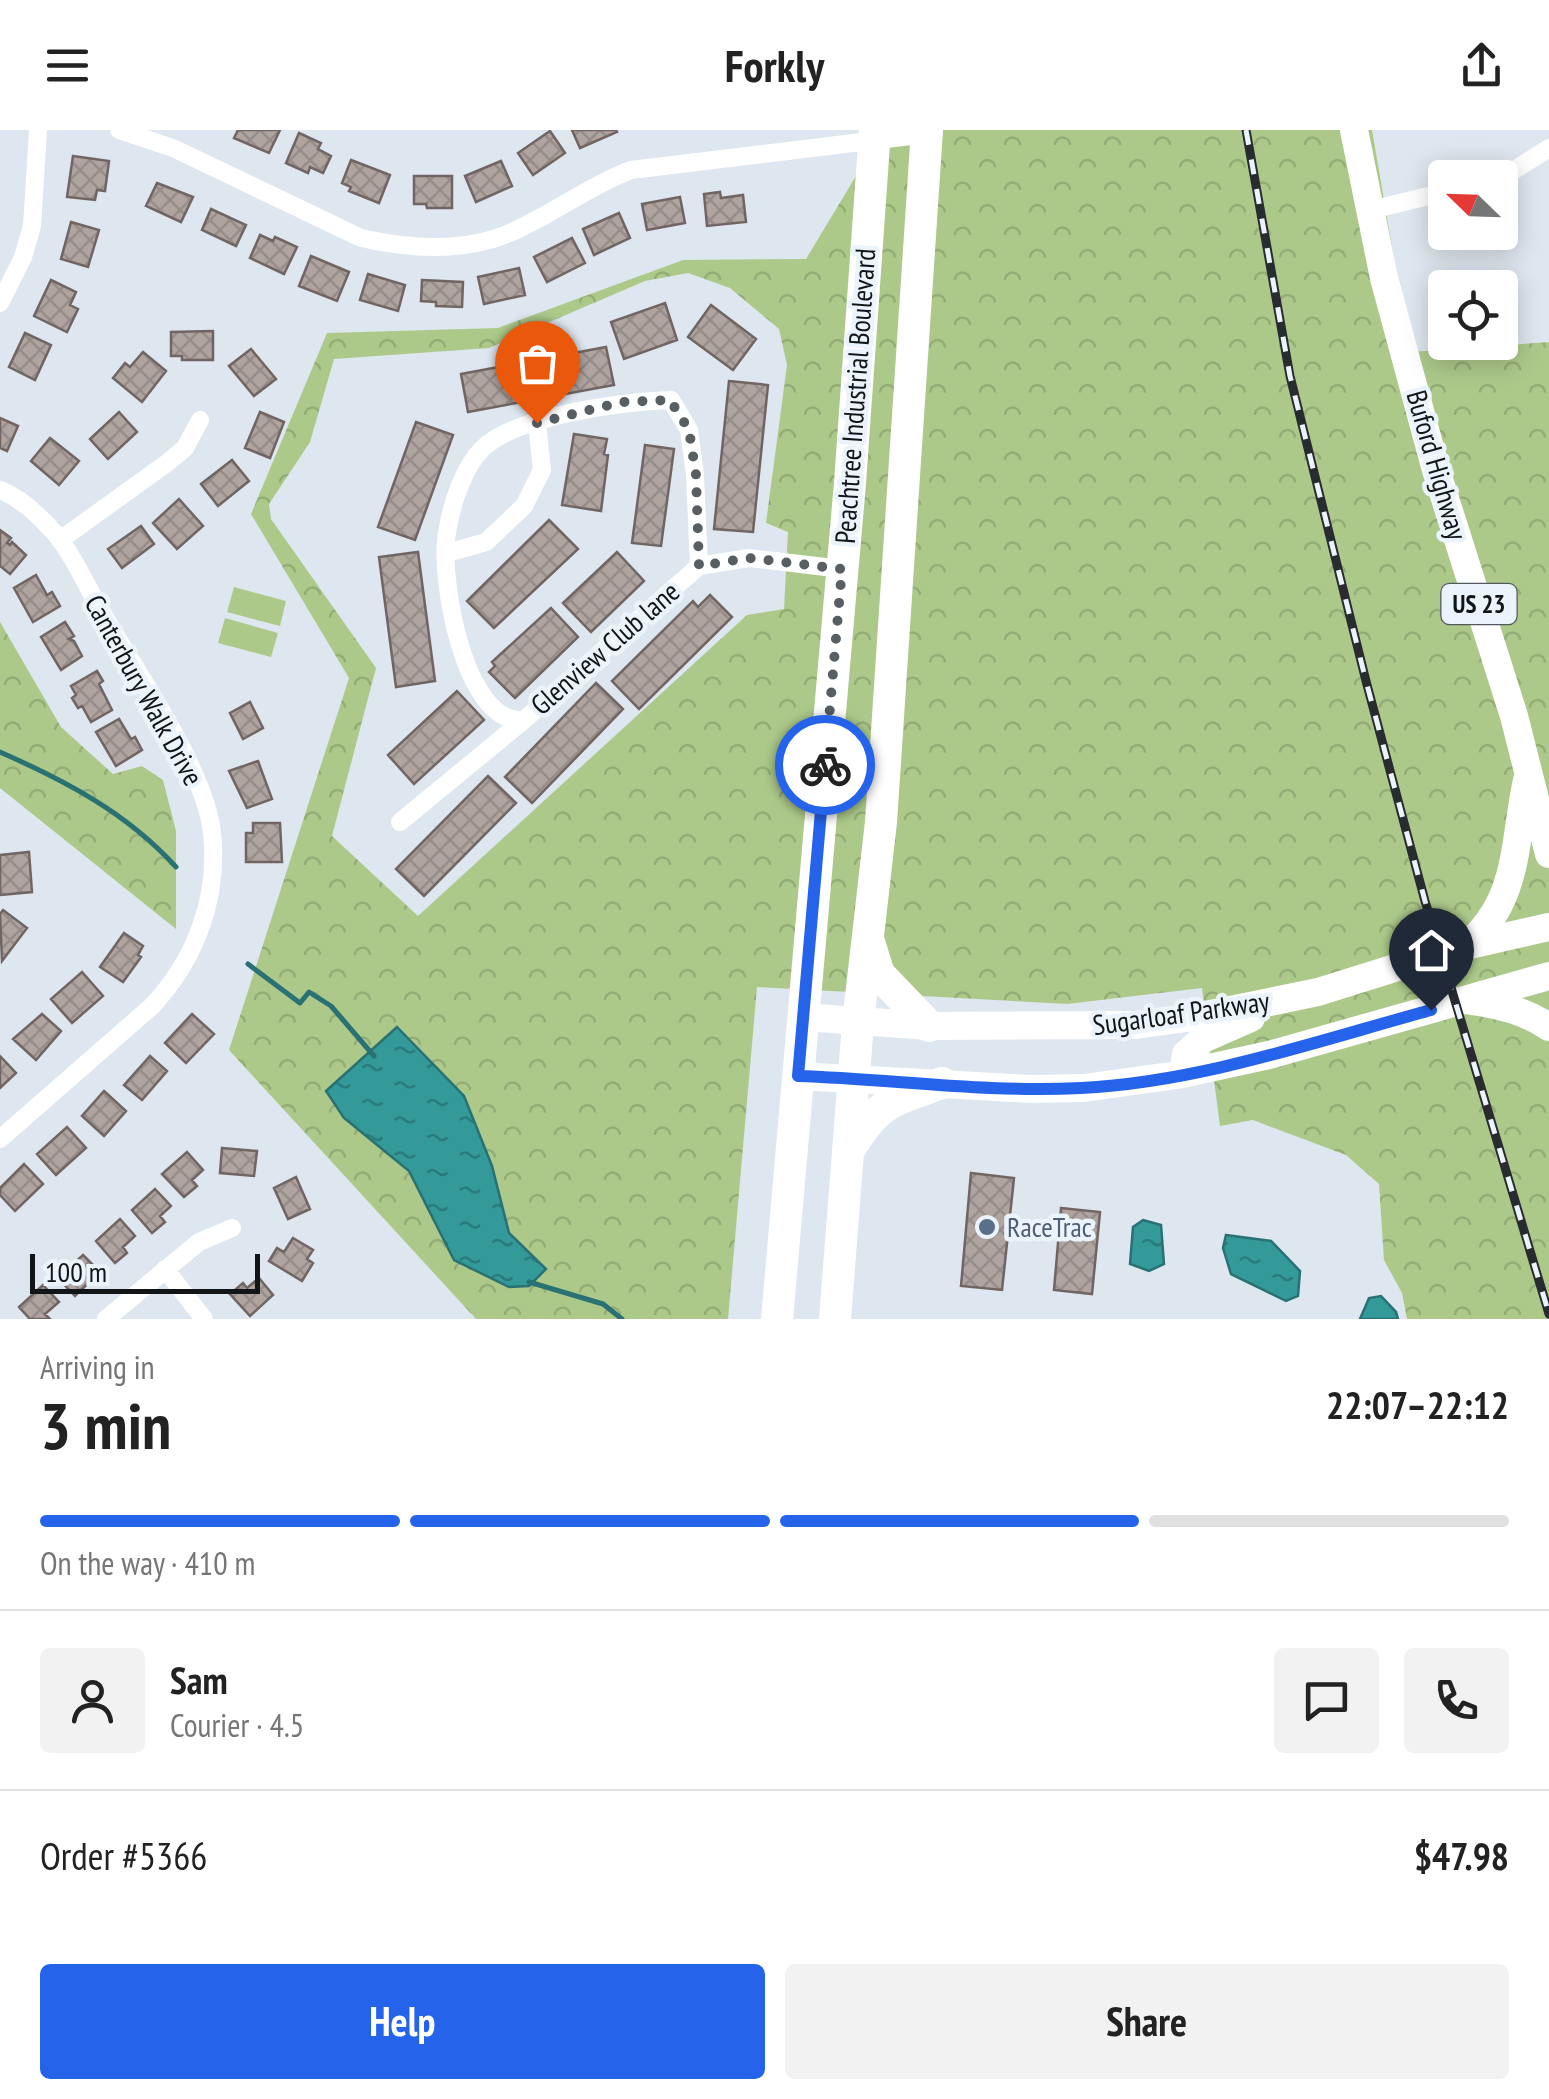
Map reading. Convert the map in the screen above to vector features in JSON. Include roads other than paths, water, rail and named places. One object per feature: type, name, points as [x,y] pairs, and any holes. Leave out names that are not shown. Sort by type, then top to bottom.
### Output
[{"type":"highway","name":"Peachtree Industrial Boulevard","points":[[835,1319],[858,1023],[880,822],[927,132]]},
{"type":"highway","name":"Peachtree Industrial Boulevard","points":[[777,1319],[876,136]]},
{"type":"highway","points":[[868,940],[879,974],[929,1026]]},
{"type":"highway","points":[[849,1150],[866,1121],[887,1104],[942,1083]]},
{"type":"main road","name":"Buford Highway","points":[[1354,130],[1384,278],[1436,470],[1514,716],[1549,854]]},
{"type":"main road","points":[[1530,779],[1549,816]]},
{"type":"main road","points":[[1465,946],[1487,928],[1507,892],[1530,779]]},
{"type":"main road","name":"Sugarloaf Parkway","points":[[804,1018],[929,1026],[1135,1025],[1318,992],[1465,946],[1549,927]]},
{"type":"main road","name":"Sugarloaf Parkway","points":[[798,1076],[1031,1089],[1084,1088],[1183,1074],[1269,1055],[1549,976]]},
{"type":"main road","points":[[1183,1074],[1186,1054],[1203,1039],[1318,992]]},
{"type":"main road","points":[[1465,1000],[1531,1015],[1549,1027]]},
{"type":"street","points":[[0,303],[23,257],[32,226],[38,130]]},
{"type":"street","points":[[119,130],[173,148],[361,238],[436,248],[512,232],[597,183],[631,170],[927,132]]},
{"type":"street","points":[[1518,168],[1549,148]]},
{"type":"street","points":[[1371,210],[1428,196]]},
{"type":"street","points":[[524,720],[502,716],[488,704],[459,644],[448,593],[446,534],[464,476],[481,450],[508,430],[622,402],[670,400],[689,430],[696,475],[699,566]]},
{"type":"street","points":[[60,540],[168,464],[185,448],[200,420]]},
{"type":"street","points":[[447,552],[486,542],[524,506],[542,470],[537,423]]},
{"type":"street","name":"Canterbury Walk Drive","points":[[0,490],[25,504],[60,540],[181,749],[212,828],[214,861],[203,922],[174,982],[152,1006],[0,1139]]},
{"type":"street","name":"Glenview Club lane","points":[[400,822],[524,720],[699,566],[749,558],[842,569]]},
{"type":"street","points":[[106,1319],[199,1242],[232,1228]]},
{"type":"street","points":[[165,1269],[204,1319]]},
{"type":"water","points":[[397,1027],[464,1096],[492,1166],[509,1233],[546,1269],[529,1286],[509,1287],[454,1260],[409,1171],[344,1118],[326,1091]]},
{"type":"water","points":[[1143,1220],[1161,1225],[1164,1264],[1149,1271],[1130,1264],[1133,1227]]},
{"type":"water","points":[[1226,1235],[1271,1241],[1300,1271],[1298,1296],[1286,1301],[1231,1274],[1223,1248]]},
{"type":"water","points":[[1381,1296],[1398,1319],[1360,1319],[1369,1298]]},
{"type":"waterway","points":[[0,752],[94,800],[137,830],[176,867]]},
{"type":"waterway","points":[[248,964],[300,1003],[309,992],[331,1006],[374,1056]]},
{"type":"waterway","points":[[529,1282],[603,1304],[622,1319]]},
{"type":"railway","points":[[1246,130],[1290,376],[1366,681],[1425,901],[1549,1314]]},
{"type":"place","name":"RaceTrac","points":[[987,1227]]}]
